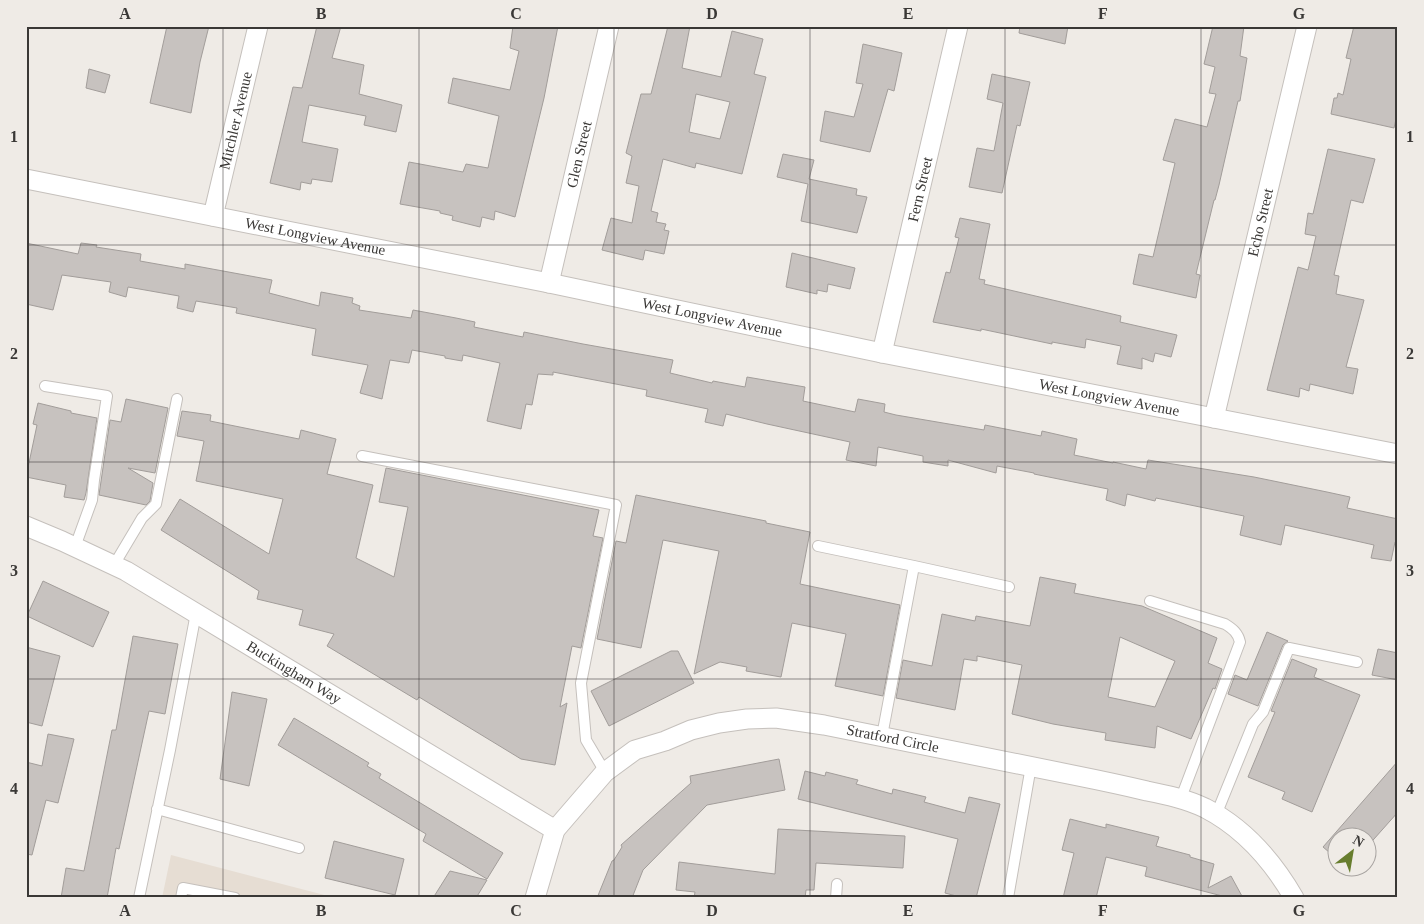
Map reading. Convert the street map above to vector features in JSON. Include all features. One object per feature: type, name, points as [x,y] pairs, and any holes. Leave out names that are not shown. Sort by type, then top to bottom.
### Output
[{"type":"street","name":"Mitchler Avenue","points":[[213,216],[258,26]]},
{"type":"street","name":"Glen Street","points":[[549,283],[609,26]]},
{"type":"street","name":"Fern Street","points":[[882,352],[958,26]]},
{"type":"street","name":"Echo Street","points":[[1214,418],[1307,26]]},
{"type":"street","name":"West Longview Avenue","points":[[26,179],[1398,454]]},
{"type":"street","name":"Buckingham Way","points":[[26,526],[114,565],[147,583],[555,830]]},
{"type":"street","name":"Stratford Circle","points":[[534,898],[555,830],[605,772],[635,750],[665,741],[691,730],[747,719],[776,718],[882,736],[1181,798],[1204,808],[1248,837],[1281,876],[1294,898]]},
{"type":"lane","points":[[45,386],[107,396],[92,500],[75,547]]},
{"type":"lane","points":[[114,565],[142,518],[156,504],[177,399]]},
{"type":"lane","points":[[362,456],[616,505],[581,683],[586,740],[605,772]]},
{"type":"lane","points":[[818,546],[1009,586]]},
{"type":"lane","points":[[882,736],[914,566]]},
{"type":"lane","points":[[1150,601],[1225,624],[1238,634],[1240,642],[1181,798]]},
{"type":"lane","points":[[139,898],[196,613]]},
{"type":"lane","points":[[1216,815],[1253,724],[1263,712],[1289,648],[1357,662]]},
{"type":"lane","points":[[1008,898],[1031,766]]},
{"type":"lane","points":[[157,810],[299,848]]},
{"type":"lane","points":[[836,898],[837,884]]},
{"type":"lane","points":[[181,898],[183,888],[235,898]]},
{"type":"shaded area","points":[[171,855],[336,898],[162,898]]},
{"type":"building","points":[[167,26],[209,26],[200,62],[191,113],[150,103]]},
{"type":"building","points":[[317,26],[341,26],[332,58],[364,65],[359,94],[402,105],[396,132],[364,125],[366,116],[309,105],[302,142],[338,149],[332,182],[312,179],[311,184],[301,182],[300,190],[270,183],[293,87],[302,88]]},
{"type":"building","points":[[513,26],[558,26],[544,98],[515,217],[495,211],[494,220],[482,217],[480,227],[452,220],[453,216],[440,213],[440,211],[400,204],[409,162],[463,172],[466,164],[488,168],[499,116],[448,103],[453,78],[510,90],[519,51],[510,48]]},
{"type":"building","points":[[668,26],[690,26],[682,68],[721,77],[732,31],[763,39],[754,74],[766,77],[742,174],[696,163],[695,168],[663,159],[651,211],[658,213],[656,222],[666,224],[664,230],[669,231],[664,254],[645,250],[643,260],[602,250],[611,218],[632,223],[639,186],[626,183],[632,156],[626,153],[641,94],[651,94]],"holes":[[[696,94],[730,102],[720,139],[689,132]]]},
{"type":"building","points":[[1020,26],[1068,26],[1065,44],[1019,33]]},
{"type":"building","points":[[1213,26],[1244,26],[1240,56],[1247,58],[1240,101],[1238,101],[1196,274],[1200,275],[1196,298],[1133,284],[1139,254],[1153,257],[1175,163],[1163,160],[1175,119],[1207,127],[1216,94],[1209,93],[1215,67],[1204,64]]},
{"type":"building","points":[[1354,26],[1398,26],[1398,110],[1394,128],[1331,114],[1334,98],[1337,98],[1338,93],[1343,95],[1351,59],[1346,58]]},
{"type":"building","points":[[863,44],[902,53],[894,91],[888,89],[870,152],[820,141],[825,111],[854,117],[863,84],[856,83]]},
{"type":"building","points":[[89,69],[110,75],[105,93],[86,88]]},
{"type":"building","points":[[992,74],[1030,82],[1020,126],[1017,125],[1002,193],[969,187],[977,148],[994,151],[1003,103],[987,99]]},
{"type":"building","points":[[1328,149],[1375,159],[1363,203],[1351,200],[1334,275],[1339,276],[1336,294],[1364,300],[1346,367],[1358,369],[1353,394],[1310,384],[1309,391],[1300,388],[1299,397],[1267,390],[1298,267],[1308,270],[1316,236],[1305,234],[1308,213],[1313,214]]},
{"type":"building","points":[[783,154],[814,160],[809,179],[857,189],[856,195],[867,197],[857,233],[801,221],[808,184],[777,177]]},
{"type":"building","points":[[960,218],[990,224],[979,279],[985,280],[984,284],[1121,316],[1120,322],[1177,335],[1171,357],[1155,353],[1153,362],[1142,358],[1142,369],[1117,364],[1121,346],[1086,339],[1085,348],[1052,342],[1052,344],[981,329],[981,331],[933,322],[946,272],[950,273],[959,238],[955,237]]},
{"type":"building","points":[[26,243],[78,254],[81,243],[97,245],[96,247],[141,254],[140,261],[185,269],[185,264],[272,280],[269,293],[319,306],[321,292],[353,298],[352,303],[360,306],[359,310],[411,318],[413,310],[475,322],[474,327],[523,337],[524,332],[673,360],[670,373],[712,383],[713,381],[745,387],[747,377],[805,387],[803,401],[855,412],[858,399],[885,404],[884,412],[896,415],[984,430],[985,425],[1041,436],[1042,431],[1077,439],[1074,455],[1113,463],[1146,469],[1148,460],[1254,477],[1350,497],[1347,508],[1398,519],[1398,542],[1395,542],[1391,561],[1371,558],[1374,545],[1285,525],[1281,545],[1240,535],[1244,516],[1156,498],[1155,501],[1127,494],[1125,506],[1106,500],[1108,489],[1034,473],[997,466],[996,473],[948,460],[948,466],[923,462],[923,456],[878,447],[876,466],[846,460],[850,442],[726,414],[723,426],[705,422],[708,409],[646,396],[647,390],[553,372],[553,375],[538,374],[532,405],[526,404],[521,429],[487,421],[500,363],[463,355],[462,361],[412,350],[409,363],[390,360],[382,399],[360,393],[368,365],[312,355],[316,329],[236,313],[237,308],[196,301],[193,312],[177,308],[179,296],[128,287],[126,297],[109,292],[111,282],[62,275],[53,310],[26,304]]},
{"type":"building","points":[[792,253],[855,268],[850,289],[828,284],[827,292],[817,290],[817,294],[786,287]]},
{"type":"building","points":[[126,399],[168,408],[155,473],[128,468],[153,483],[150,501],[146,505],[99,495],[110,420],[121,422]]},
{"type":"building","points":[[38,403],[71,411],[71,413],[97,418],[84,500],[64,497],[66,485],[26,477],[37,425],[33,424]]},
{"type":"building","points":[[182,411],[211,415],[210,421],[299,439],[301,430],[336,439],[327,474],[373,485],[356,558],[394,577],[408,507],[379,502],[386,468],[599,510],[593,536],[603,538],[581,648],[572,646],[560,707],[567,703],[555,765],[521,759],[419,697],[417,700],[327,646],[334,634],[299,625],[303,610],[257,599],[259,591],[161,530],[180,499],[269,554],[283,499],[196,481],[204,441],[177,436]]},
{"type":"building","points":[[636,495],[766,521],[766,523],[810,532],[800,584],[900,605],[883,696],[835,686],[846,634],[792,623],[781,677],[746,671],[747,667],[720,662],[694,674],[719,551],[663,540],[641,648],[597,639],[616,541],[626,543]]},
{"type":"building","points":[[1040,577],[1076,584],[1074,593],[1142,606],[1217,638],[1208,663],[1222,669],[1215,689],[1213,688],[1191,739],[1157,726],[1155,748],[1105,740],[1106,733],[1053,724],[1012,714],[1022,665],[977,656],[977,661],[964,659],[955,710],[896,698],[903,660],[932,666],[942,614],[975,621],[976,616],[1030,626]],"holes":[[[1120,637],[1175,661],[1155,707],[1108,697]]]},
{"type":"building","points":[[43,581],[109,612],[93,647],[27,616]]},
{"type":"building","points":[[1267,632],[1288,641],[1283,645],[1258,706],[1228,694],[1235,675],[1247,680]]},
{"type":"building","points":[[133,636],[178,644],[165,714],[149,711],[119,849],[116,848],[107,898],[61,898],[66,868],[84,871],[112,730],[116,730]]},
{"type":"building","points":[[26,647],[60,656],[42,726],[26,722]]},
{"type":"building","points":[[1378,649],[1398,653],[1398,680],[1372,675]]},
{"type":"building","points":[[671,651],[678,651],[694,683],[609,726],[591,691]]},
{"type":"building","points":[[1292,659],[1317,669],[1314,677],[1360,695],[1312,812],[1282,799],[1285,792],[1248,777],[1275,712],[1271,711]]},
{"type":"building","points":[[232,692],[267,699],[249,786],[220,779]]},
{"type":"building","points":[[294,718],[369,763],[367,766],[381,774],[379,778],[503,853],[487,879],[423,841],[426,834],[278,745]]},
{"type":"building","points":[[48,734],[74,739],[58,803],[46,800],[32,855],[26,854],[26,762],[42,766]]},
{"type":"building","points":[[779,759],[785,790],[707,805],[643,870],[632,898],[597,898],[612,861],[622,847],[621,845],[691,783],[690,776]]},
{"type":"building","points":[[1398,761],[1398,812],[1376,837],[1376,826],[1341,826]]},
{"type":"building","points":[[805,771],[825,776],[826,772],[858,780],[856,784],[892,794],[893,789],[926,797],[924,802],[965,813],[969,797],[1000,804],[976,898],[964,898],[945,893],[958,839],[798,799]]},
{"type":"building","points":[[1070,819],[1106,828],[1106,824],[1159,837],[1156,846],[1214,864],[1208,888],[1231,876],[1243,898],[1230,898],[1145,876],[1147,867],[1106,857],[1096,898],[1063,898],[1074,853],[1062,850]]},
{"type":"building","points":[[778,829],[905,836],[903,868],[816,863],[814,890],[806,890],[805,898],[694,898],[695,892],[676,890],[679,862],[775,874]]},
{"type":"building","points":[[334,841],[404,859],[395,895],[325,878]]},
{"type":"building","points":[[450,871],[487,880],[476,898],[433,898]]}]
